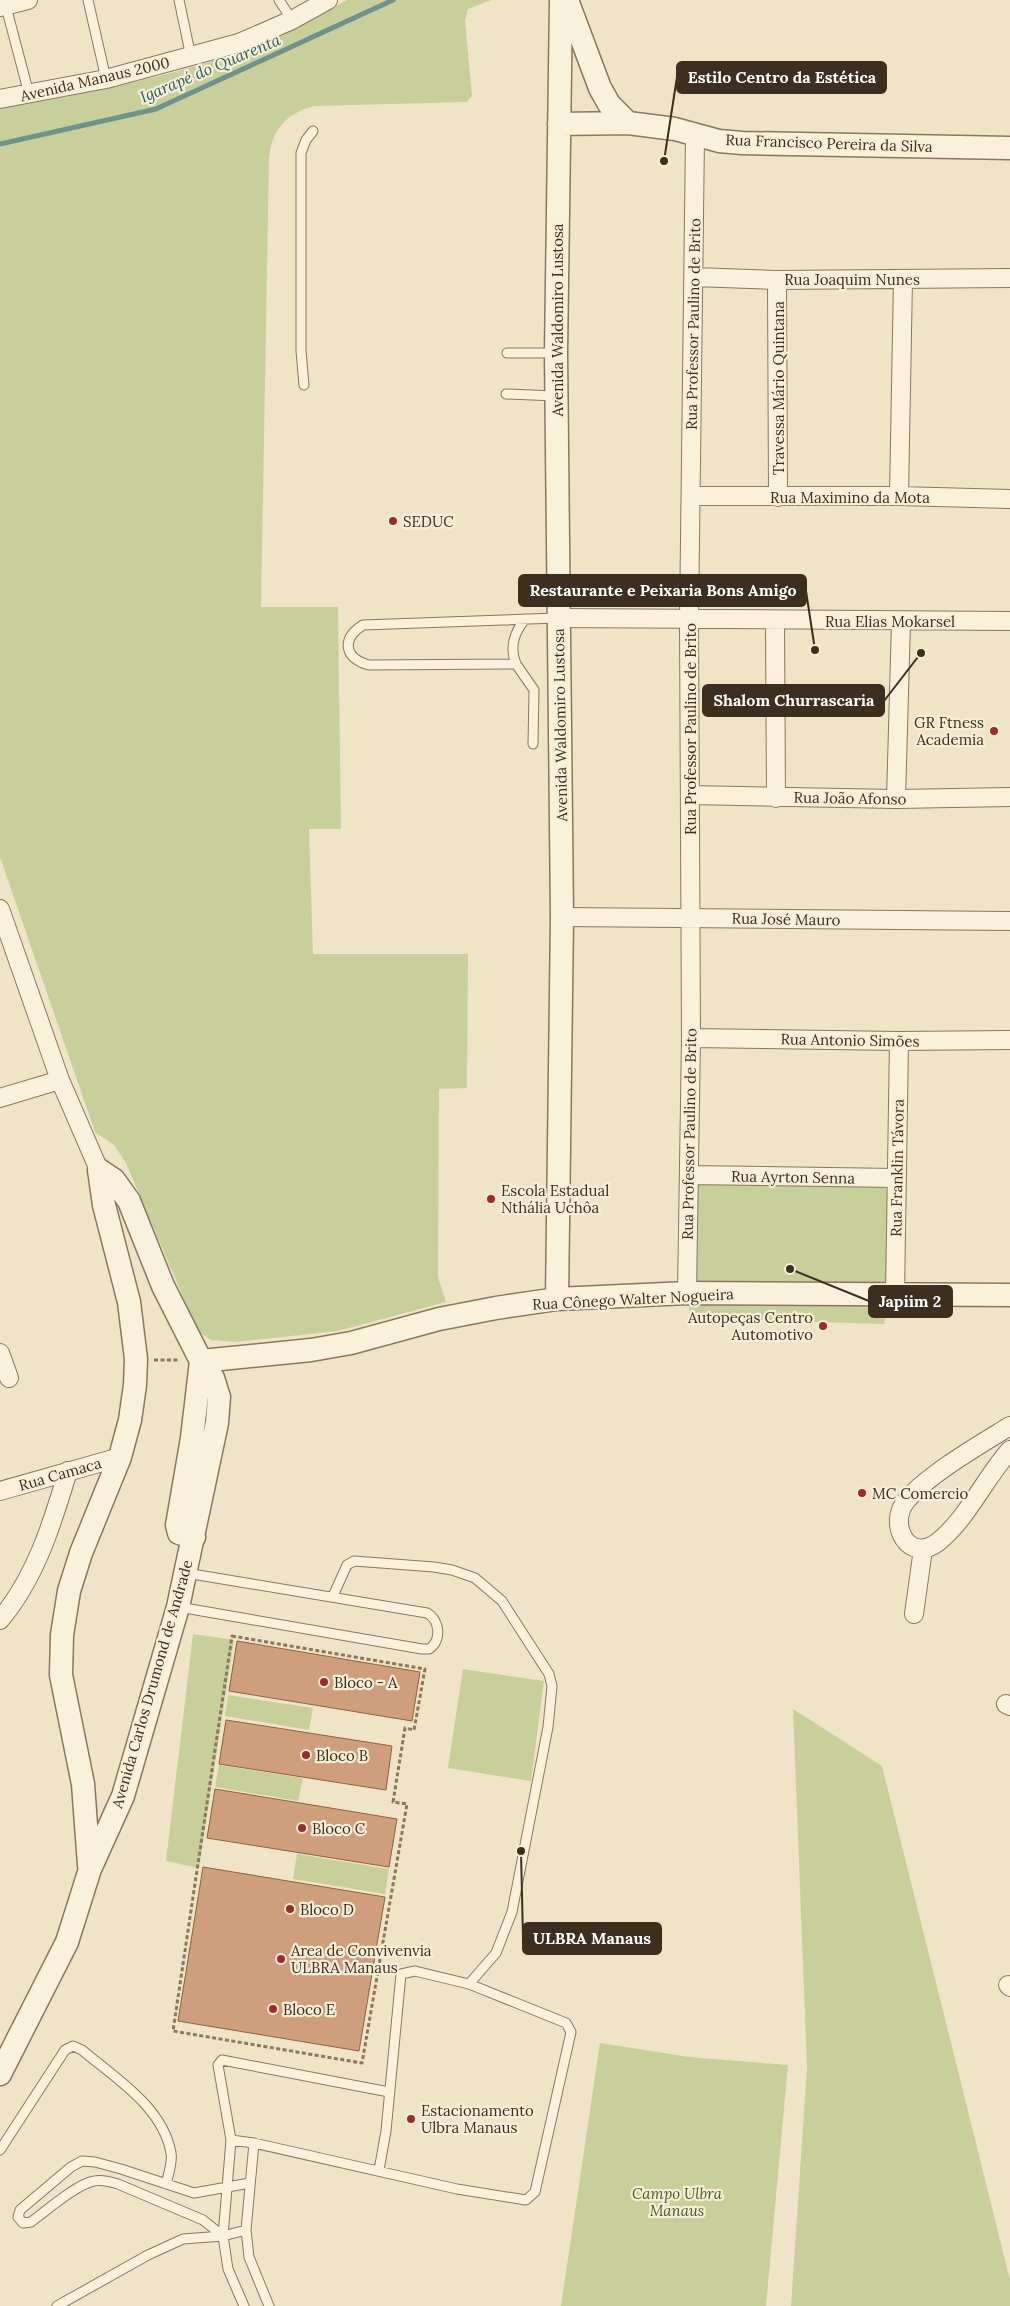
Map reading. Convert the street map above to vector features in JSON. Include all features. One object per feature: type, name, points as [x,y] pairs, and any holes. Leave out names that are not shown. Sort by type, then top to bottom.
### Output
[{"type":"street","points":[[4,4],[28,0]]},
{"type":"street","name":"Avenida Manaus 2000","points":[[0,99],[106,79],[239,43],[292,20],[328,0]]},
{"type":"street","name":"Avenida Waldomiro Lustosa","points":[[557,1299],[562,917],[556,353],[561,0]]},
{"type":"street","points":[[567,0],[600,88],[609,104],[628,123]]},
{"type":"street","name":"Rua Francisco Pereira da Silva","points":[[559,124],[628,123],[675,129],[695,136],[742,143],[1010,148]]},
{"type":"street","name":"Rua Professor Paulino de Brito","points":[[687,1293],[691,1038],[689,620],[695,136]]},
{"type":"street","name":"Rua Joaquim Nunes","points":[[694,277],[778,280],[1010,278]]},
{"type":"street","points":[[899,496],[902,279]]},
{"type":"street","name":"Travessa Mário Quintana","points":[[778,280],[778,497]]},
{"type":"street","name":"Rua Maximino da Mota","points":[[691,496],[899,496],[1010,500]]},
{"type":"street","name":"Rua Elias Mokarsel","points":[[559,618],[1010,622]]},
{"type":"street","points":[[774,620],[776,798]]},
{"type":"street","points":[[896,799],[901,622]]},
{"type":"street","name":"Rua João Afonso","points":[[690,795],[896,799],[1010,797]]},
{"type":"street","name":"Avenida Carlos Drumond de Andrade","points":[[0,909],[60,1080],[99,1170],[104,1205],[129,1302],[136,1359],[135,1386],[131,1412],[120,1457],[81,1553],[69,1591],[62,1635],[61,1675],[83,1784],[90,1869]]},
{"type":"street","name":"Rua José Mauro","points":[[562,917],[1010,922]]},
{"type":"street","name":"Rua Antonio Simões","points":[[691,1038],[898,1041],[1010,1040]]},
{"type":"street","name":"Rua Franklin Távora","points":[[895,1295],[898,1041]]},
{"type":"street","points":[[0,1098],[60,1080]]},
{"type":"street","name":"Avenida Carlos Drumond de Andrade","points":[[0,2074],[67,1942],[90,1869],[123,1796],[178,1607],[218,1423],[219,1397],[213,1378],[202,1361],[163,1286],[129,1201],[114,1180],[99,1170]]},
{"type":"street","name":"Rua Ayrton Senna","points":[[689,1176],[896,1178]]},
{"type":"street","name":"Rua Cônego Walter Nogueira","points":[[202,1361],[319,1349],[351,1343],[439,1319],[557,1299],[687,1293],[1010,1295]]},
{"type":"street","points":[[0,1353],[9,1378]]},
{"type":"street","points":[[1010,1426],[922,1485],[905,1502],[898,1523],[906,1543],[923,1549],[936,1544],[950,1532],[1010,1450]]},
{"type":"street","name":"Rua Camaca","points":[[0,1491],[120,1457]]},
{"type":"street","points":[[0,1620],[27,1581],[39,1557],[68,1471]]},
{"type":"street","points":[[914,1614],[923,1549]]},
{"type":"lane","points":[[88,0],[106,79]]},
{"type":"lane","points":[[179,0],[191,56]]},
{"type":"lane","points":[[280,0],[292,20]]},
{"type":"lane","points":[[4,4],[28,94]]},
{"type":"lane","points":[[304,385],[302,352],[301,153],[306,140],[313,131]]},
{"type":"lane","points":[[507,353],[556,353]]},
{"type":"lane","points":[[506,394],[557,396]]},
{"type":"lane","points":[[516,664],[368,665],[357,662],[350,653],[348,642],[354,630],[363,625],[559,618]]},
{"type":"lane","points":[[525,619],[517,628],[512,655],[534,690],[533,744]]},
{"type":"lane","points":[[333,1596],[347,1565],[354,1561],[452,1570],[475,1578],[502,1601],[549,1674],[552,1686],[548,1727],[512,1912],[496,1953],[469,1984]]},
{"type":"lane","points":[[178,1607],[422,1649],[429,1649],[435,1643],[438,1626],[436,1619],[427,1613],[186,1573]]},
{"type":"lane","points":[[231,2140],[254,2143],[379,2170],[457,2189],[526,2200],[534,2192],[571,2032],[566,2023],[469,1984],[414,1971],[401,1974],[386,2131],[379,2170]]},
{"type":"lane","points":[[0,2150],[65,2050],[73,2046],[82,2050],[149,2108],[164,2131],[172,2155],[166,2184]]},
{"type":"lane","points":[[244,2306],[228,2269],[223,2236],[229,2186],[231,2140],[218,2065],[222,2060],[389,2092]]},
{"type":"lane","points":[[254,2143],[246,2230],[249,2257],[270,2306]]},
{"type":"lane","points":[[223,2236],[203,2220],[106,2180],[95,2180],[83,2185],[30,2222],[23,2223],[19,2220],[20,2210],[71,2167],[82,2161],[95,2162],[194,2193],[250,2183]]},
{"type":"lane","points":[[57,2306],[148,2255],[183,2239],[223,2236],[246,2230]]},
{"type":"path","points":[[136,1359],[202,1361]]},
{"type":"path","points":[[232,1636],[425,1669],[414,1730],[405,1728],[393,1802],[407,1804],[362,2063],[173,2031],[232,1636]]},
{"type":"green space","points":[[347,0],[491,0],[468,9],[465,20],[472,96],[467,102],[314,106],[296,113],[282,124],[273,139],[269,159],[261,607],[338,607],[341,829],[309,829],[313,954],[468,954],[467,1088],[439,1089],[438,1277],[446,1302],[338,1331],[235,1342],[211,1340],[198,1332],[126,1163],[114,1145],[95,1132],[0,857],[0,108],[122,85],[182,70],[241,52],[295,28]]},
{"type":"green space","points":[[692,1180],[893,1184],[889,1301],[884,1324],[689,1318]]},
{"type":"green space","points":[[193,1634],[234,1640],[199,1868],[166,1861]]},
{"type":"green space","points":[[463,1669],[544,1681],[531,1781],[448,1768]]},
{"type":"green space","points":[[228,1695],[313,1708],[309,1730],[225,1716]]},
{"type":"green space","points":[[793,1709],[882,1766],[1010,2280],[1010,2306],[791,2306],[807,2067]]},
{"type":"green space","points":[[219,1765],[303,1778],[298,1801],[215,1787]]},
{"type":"green space","points":[[297,1854],[389,1869],[385,1894],[293,1879]]},
{"type":"green space","name":"Campo Ulbra Manaus","points":[[600,2043],[689,2057],[788,2065],[766,2306],[561,2306]]},
{"type":"building","name":"Bloco - A","points":[[237,1641],[420,1672],[412,1721],[229,1691]]},
{"type":"building","name":"Bloco B","points":[[226,1720],[392,1746],[386,1790],[219,1764]]},
{"type":"building","name":"Bloco C","points":[[215,1789],[397,1819],[389,1867],[207,1838]]},
{"type":"building","points":[[203,1867],[385,1897],[359,2051],[178,2021]]},
{"type":"waterway","name":"Igarapé do Quarenta","points":[[0,144],[156,109],[393,0]]},
{"type":"place","name":"Estilo Centro da Estética","points":[[664,161]]},
{"type":"place","name":"SEDUC","points":[[393,521]]},
{"type":"place","name":"Restaurante e Peixaria Bons Amigo","points":[[815,650]]},
{"type":"place","name":"Shalom Churrascaria","points":[[921,653]]},
{"type":"place","name":"GR Ftness Academia","points":[[994,731]]},
{"type":"place","name":"Escola Estadual Nthália Uchôa","points":[[491,1199]]},
{"type":"place","name":"Japiim 2","points":[[790,1269]]},
{"type":"place","name":"Autopeças Centro Automotivo","points":[[823,1326]]},
{"type":"place","name":"MC Comercio","points":[[862,1493]]},
{"type":"place","name":"Bloco - A","points":[[324,1682]]},
{"type":"place","name":"Bloco B","points":[[306,1755]]},
{"type":"place","name":"Bloco C","points":[[302,1828]]},
{"type":"place","name":"ULBRA Manaus","points":[[521,1851]]},
{"type":"place","name":"Bloco D","points":[[290,1909]]},
{"type":"place","name":"Area de Convivenvia ULBRA Manaus","points":[[281,1959]]},
{"type":"place","name":"Bloco E","points":[[273,2009]]},
{"type":"place","name":"Estacionamento Ulbra Manaus","points":[[411,2119]]}]
